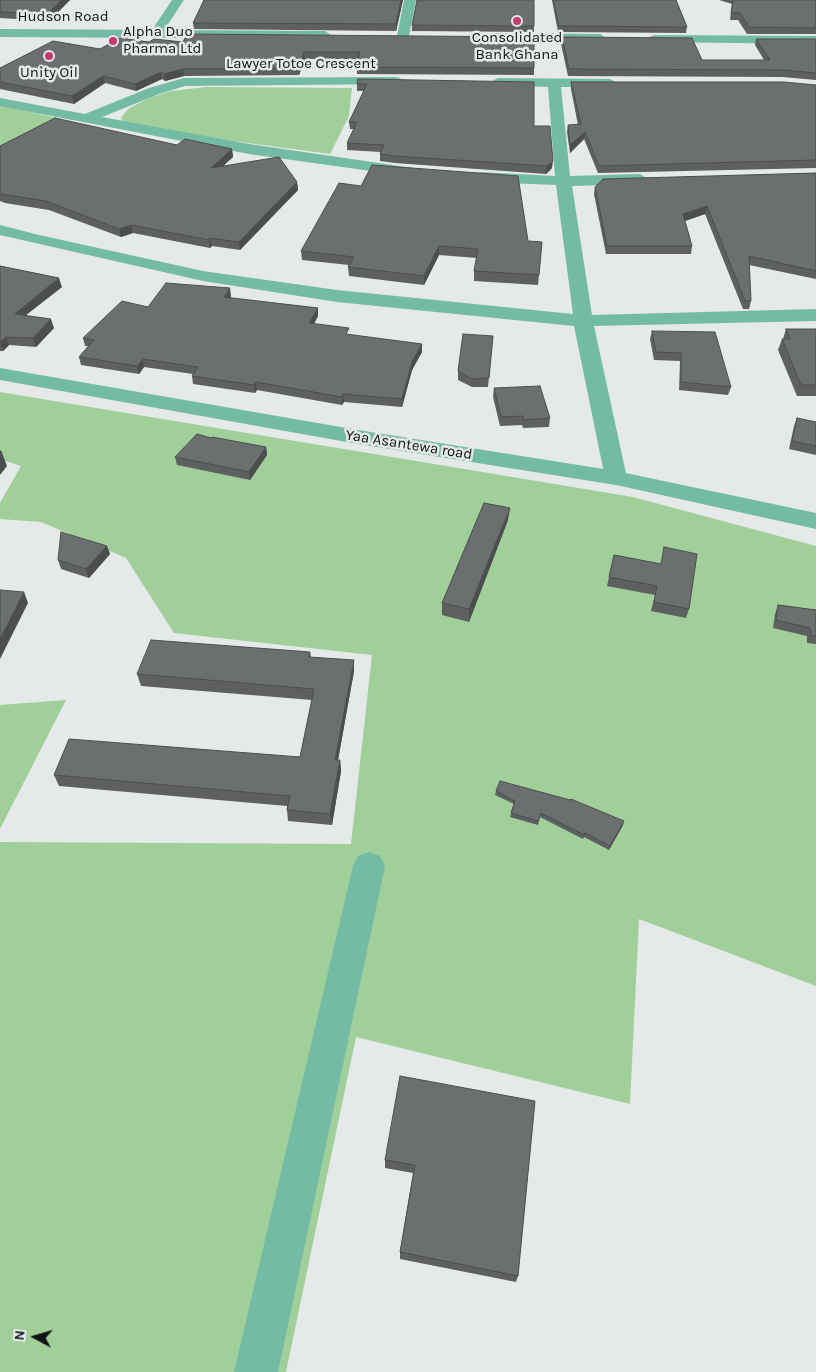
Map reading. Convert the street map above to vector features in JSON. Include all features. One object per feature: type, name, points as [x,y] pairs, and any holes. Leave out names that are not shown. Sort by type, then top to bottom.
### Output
[{"type":"street","points":[[156,33],[178,0]]},
{"type":"street","points":[[403,36],[410,0]]},
{"type":"street","name":"Hudson Road","points":[[3,35],[156,33],[334,35]]},
{"type":"street","points":[[482,37],[610,38]]},
{"type":"street","points":[[639,38],[816,40]]},
{"type":"street","name":"Lawyer Totoe Crescent","points":[[85,119],[154,91],[184,82],[408,81]]},
{"type":"street","points":[[486,82],[624,83]]},
{"type":"street","points":[[554,83],[563,181],[583,321],[616,478]]},
{"type":"street","points":[[0,102],[250,150],[421,172]]},
{"type":"street","points":[[465,176],[563,181],[652,179]]},
{"type":"street","points":[[0,230],[36,240],[203,276],[336,296],[583,321],[816,315]]},
{"type":"street","name":"Yaa Asantewa road","points":[[0,374],[358,437],[616,478],[816,522]]},
{"type":"street","points":[[256,1372],[369,866]]},
{"type":"green space","points":[[206,87],[352,88],[349,116],[330,154],[203,137],[122,121],[121,118],[128,109],[149,98],[171,91]]},
{"type":"green space","points":[[0,105],[62,119],[0,151]]},
{"type":"green space","points":[[0,392],[633,497],[816,546],[816,986],[639,919],[630,1104],[356,1037],[286,1372],[0,1372],[0,842],[351,844],[372,655],[174,633],[126,558],[41,522],[0,519],[0,503],[21,466],[0,459]]},
{"type":"green space","points":[[66,700],[0,829],[0,705]]},
{"type":"building","points":[[0,0],[62,0],[47,14],[0,12]]},
{"type":"building","points":[[204,0],[401,0],[396,24],[193,23]]},
{"type":"building","points":[[417,0],[534,0],[534,26],[412,25]]},
{"type":"building","points":[[553,0],[676,0],[687,27],[559,26]]},
{"type":"building","points":[[733,0],[816,0],[816,28],[749,27],[740,13],[731,13]]},
{"type":"building","points":[[187,34],[534,37],[534,68],[357,67],[360,52],[304,52],[299,68],[183,69],[164,74],[161,72],[135,84],[103,76],[72,96],[0,82],[0,68],[53,41],[100,49],[120,38],[149,42],[154,39],[183,42]]},
{"type":"building","points":[[562,37],[692,38],[702,60],[770,60],[756,39],[816,39],[816,73],[784,70],[569,69]]},
{"type":"building","points":[[358,79],[534,82],[534,126],[550,126],[553,161],[547,166],[395,156],[380,154],[384,145],[347,143],[357,122],[349,122],[367,84],[357,84]]},
{"type":"building","points":[[571,82],[784,82],[816,85],[816,160],[599,166],[585,132],[570,145],[568,125],[581,124]]},
{"type":"building","points":[[55,118],[177,145],[185,139],[232,149],[211,168],[279,157],[297,182],[239,242],[210,238],[209,240],[132,225],[119,229],[46,201],[0,194],[0,146]]},
{"type":"building","points":[[372,165],[518,176],[528,241],[542,242],[539,275],[474,271],[478,249],[439,246],[424,276],[348,267],[354,257],[301,251],[339,183],[361,186]]},
{"type":"building","points":[[816,173],[816,271],[749,256],[751,301],[745,301],[707,206],[683,214],[692,246],[607,246],[595,187],[603,179]]},
{"type":"building","points":[[0,266],[59,278],[15,314],[51,319],[33,338],[6,337],[0,342]]},
{"type":"building","points":[[166,283],[230,288],[224,297],[318,308],[309,323],[349,328],[346,334],[422,344],[412,362],[402,399],[343,394],[342,397],[256,382],[254,385],[192,376],[198,367],[143,359],[137,366],[79,357],[94,340],[83,338],[122,301],[148,307]]},
{"type":"building","points":[[786,329],[816,329],[816,385],[801,385],[782,339],[790,339]]},
{"type":"building","points":[[652,331],[715,332],[731,387],[681,382],[681,353],[656,352]]},
{"type":"building","points":[[463,334],[493,336],[489,378],[472,379],[458,371]]},
{"type":"building","points":[[540,386],[550,418],[524,420],[523,416],[501,417],[494,388]]},
{"type":"building","points":[[797,418],[816,422],[816,446],[792,441]]},
{"type":"building","points":[[197,434],[266,447],[249,472],[175,457]]},
{"type":"building","points":[[484,503],[510,508],[469,609],[442,603]]},
{"type":"building","points":[[61,532],[107,546],[86,569],[58,560]]},
{"type":"building","points":[[664,547],[697,554],[689,609],[654,602],[657,586],[609,577],[614,555],[661,564]]},
{"type":"building","points":[[0,590],[24,592],[0,639]]},
{"type":"building","points":[[778,605],[816,610],[816,636],[811,635],[810,628],[776,620]]},
{"type":"building","points":[[151,640],[310,652],[309,657],[354,660],[335,760],[340,760],[330,814],[287,810],[290,796],[54,775],[69,739],[300,757],[314,689],[137,674]]},
{"type":"building","points":[[500,781],[571,799],[624,821],[610,846],[541,813],[538,821],[511,813],[515,801],[496,791]]},
{"type":"building","points":[[400,1076],[535,1101],[518,1276],[400,1252],[415,1165],[385,1160]]},
{"type":"place","name":"Consolidated Bank Ghana","points":[[517,21]]},
{"type":"place","name":"Alpha Duo Pharma Ltd","points":[[113,41]]},
{"type":"place","name":"Unity Oil","points":[[49,56]]}]
